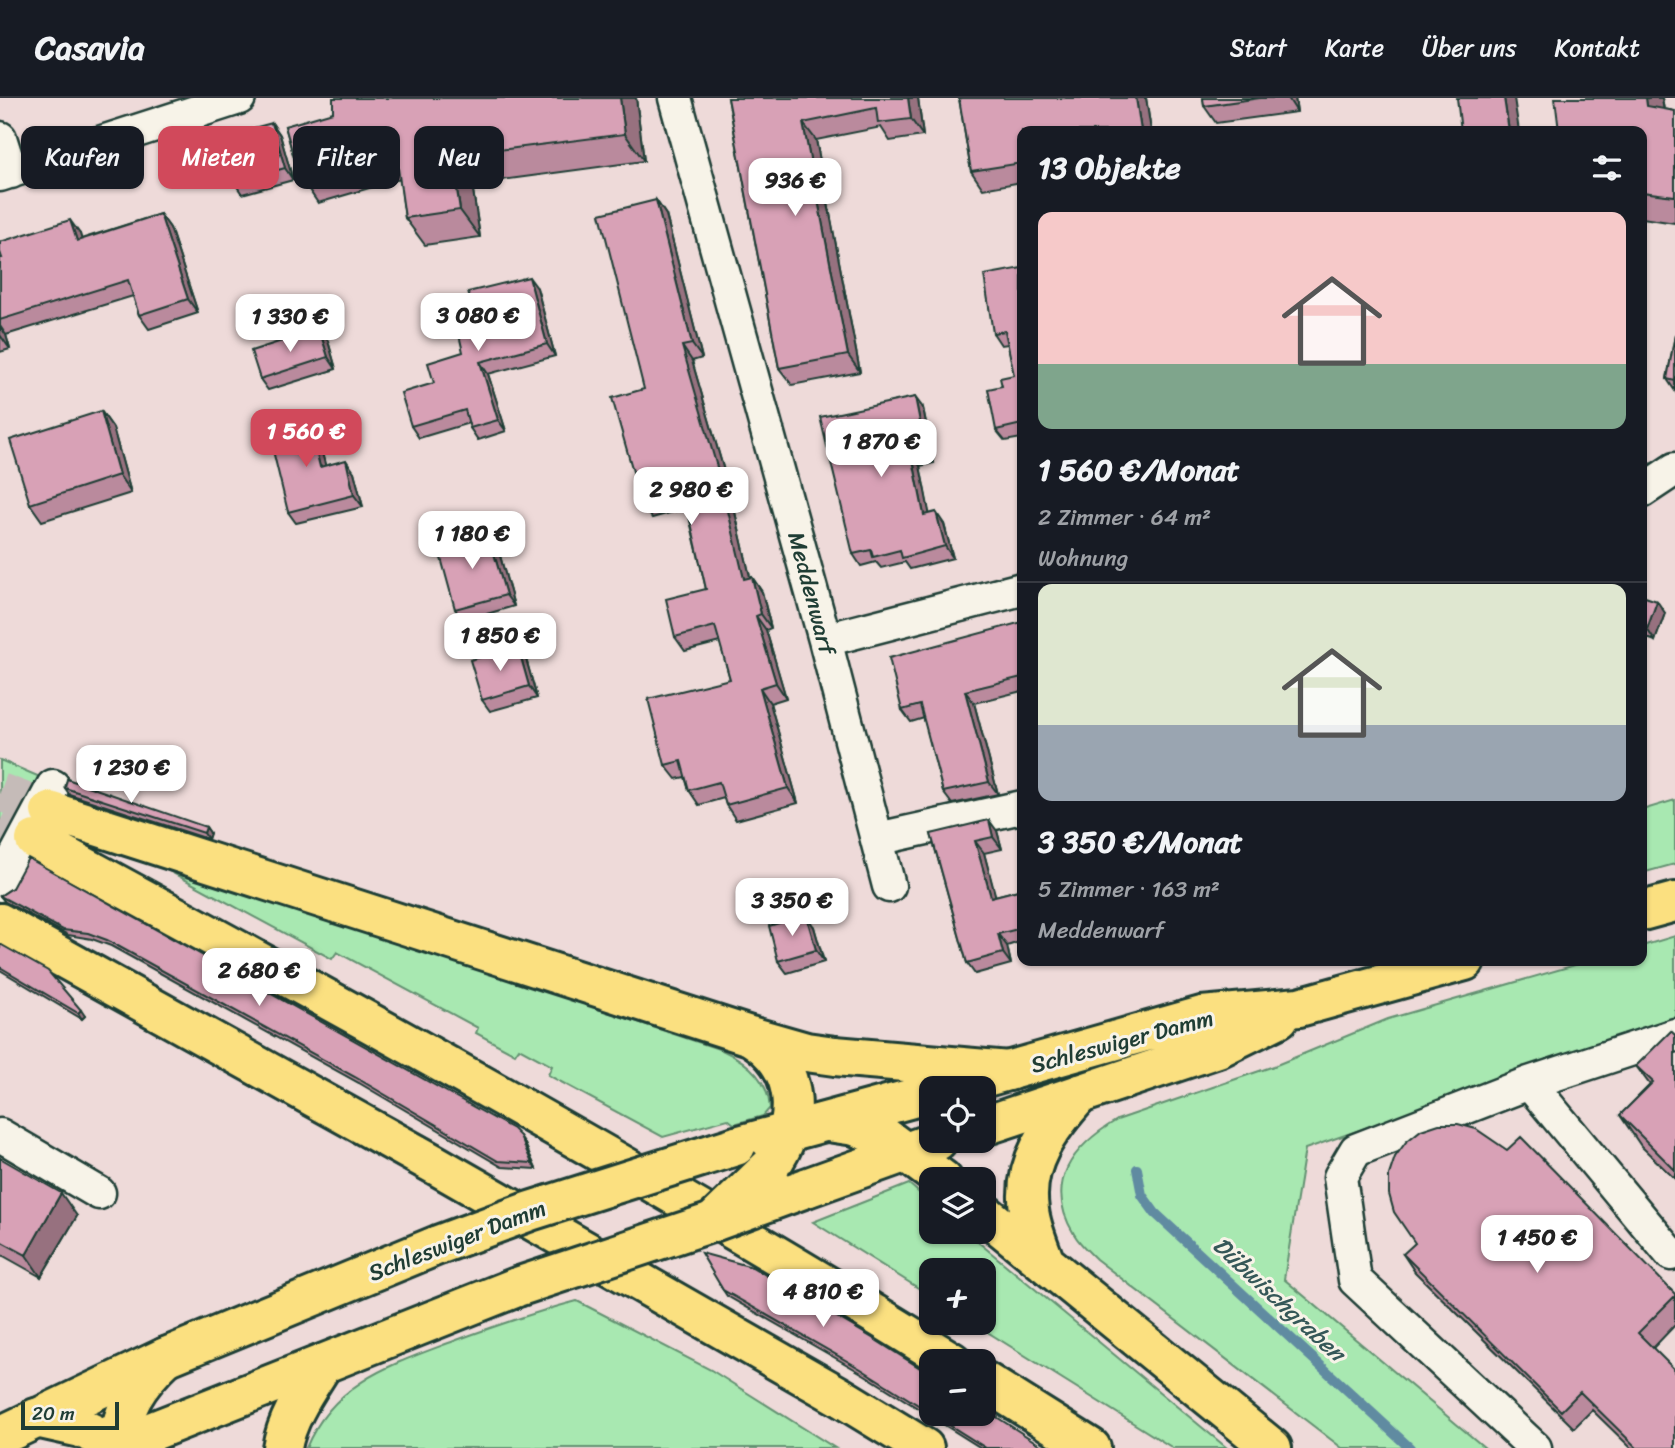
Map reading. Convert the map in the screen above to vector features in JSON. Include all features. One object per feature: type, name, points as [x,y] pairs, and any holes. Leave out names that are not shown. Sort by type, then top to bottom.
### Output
[{"type":"main road","points":[[46,812],[806,1052],[1009,1071]]},
{"type":"main road","points":[[46,812],[365,1018],[596,1148],[930,1349]]},
{"type":"main road","points":[[1647,910],[1675,902]]},
{"type":"main road","points":[[0,923],[434,1164],[839,1396],[923,1448]]},
{"type":"main road","name":"Schleswiger Damm","points":[[991,1076],[1202,1016],[1299,1007],[1447,966]]},
{"type":"main road","name":"Schleswiger Damm","points":[[996,1122],[1218,1048],[1299,1007]]},
{"type":"main road","points":[[713,1222],[770,1167],[789,1132],[793,1112],[792,1095],[784,1069],[773,1054],[750,1036]]},
{"type":"main road","points":[[1045,1263],[1028,1211],[1031,1171],[1038,1148],[1055,1121],[1080,1094]]},
{"type":"main road","name":"Schleswiger Damm","points":[[0,1436],[166,1357],[438,1245],[530,1211],[736,1146],[919,1096]]},
{"type":"main road","points":[[828,1122],[872,1131],[919,1145]]},
{"type":"main road","points":[[36,1418],[81,1428],[117,1447],[517,1287],[713,1222],[919,1147]]},
{"type":"main road","points":[[996,1223],[1272,1448]]},
{"type":"main road","points":[[117,1447],[125,1410],[136,1388],[166,1357]]},
{"type":"main road","points":[[282,1448],[296,1406],[323,1364]]},
{"type":"main road","points":[[996,1389],[1091,1448]]},
{"type":"main road","points":[[839,1396],[884,1448]]},
{"type":"street","points":[[0,138],[5,173],[239,98]]},
{"type":"street","name":"Meddenwarf","points":[[675,98],[825,640],[889,886]]},
{"type":"street","points":[[1647,488],[1675,469]]},
{"type":"street","points":[[825,640],[1017,590]]},
{"type":"street","points":[[877,839],[1017,808]]},
{"type":"street","points":[[0,885],[46,812]]},
{"type":"street","points":[[1535,1448],[1355,1280],[1340,1177],[1356,1150],[1529,1083],[1675,1035]]},
{"type":"street","points":[[1529,1083],[1671,1254]]},
{"type":"street","points":[[0,1135],[99,1193]]},
{"type":"green space","points":[[0,760],[47,780],[0,870]]},
{"type":"green space","points":[[1675,800],[1675,864],[1647,872],[1647,808]]},
{"type":"green space","points":[[159,863],[722,1050],[754,1072],[765,1088],[770,1108],[763,1116],[734,1124],[728,1119],[663,1137],[548,1075],[552,1066],[519,1048],[515,1054],[476,1033],[478,1028],[337,952],[332,959],[158,865]]},
{"type":"green space","points":[[1675,936],[1675,1020],[1305,1149],[1284,1279],[1485,1448],[1342,1448],[1096,1259],[1076,1237],[1065,1216],[1061,1198],[1062,1182],[1067,1168],[1087,1142],[1117,1120],[1274,1066],[1388,1019],[1572,966],[1647,966],[1647,944]]},
{"type":"green space","points":[[909,1184],[919,1193],[919,1244],[980,1244],[1227,1448],[1173,1448],[992,1335],[996,1335],[996,1258],[919,1258],[919,1288],[813,1222]]},
{"type":"green space","points":[[577,1301],[711,1370],[835,1448],[306,1448],[318,1425],[332,1407],[367,1378],[454,1341]]},
{"type":"building","points":[[333,98],[620,98],[625,134],[504,149],[504,126],[414,126],[414,189],[457,189],[460,210],[405,218],[400,182],[400,126],[293,126],[293,154],[285,126],[333,112]]},
{"type":"building","points":[[728,98],[908,98],[911,119],[878,123],[876,108],[803,123],[848,355],[779,368]]},
{"type":"building","points":[[959,98],[1136,98],[1140,126],[1017,126],[1017,164],[971,171]]},
{"type":"building","points":[[1203,98],[1260,98],[1204,106]]},
{"type":"building","points":[[1457,98],[1504,98],[1508,126],[1460,126]]},
{"type":"building","points":[[1555,98],[1646,98],[1647,106],[1675,111],[1675,196],[1647,193],[1647,126],[1558,126]]},
{"type":"building","points":[[279,147],[285,168],[279,170]]},
{"type":"building","points":[[656,200],[692,344],[682,346],[721,481],[744,579],[752,577],[761,614],[756,616],[776,683],[760,688],[788,788],[726,805],[719,782],[689,790],[681,761],[665,765],[648,699],[730,679],[715,626],[675,637],[666,599],[706,589],[684,492],[642,503],[612,398],[644,389],[600,214]]},
{"type":"building","points":[[160,214],[188,299],[139,315],[128,280],[0,320],[0,242],[70,220],[77,241]]},
{"type":"building","points":[[1017,269],[1017,425],[996,430],[988,389],[1002,386],[1000,378],[1014,375],[1005,331],[993,333],[984,275]]},
{"type":"building","points":[[529,277],[547,344],[480,362],[498,420],[470,428],[465,410],[411,426],[401,393],[434,383],[428,363],[463,352],[452,304],[470,299],[468,292]]},
{"type":"building","points":[[319,329],[328,357],[260,379],[251,351]]},
{"type":"building","points":[[1675,335],[1675,381],[1667,379]]},
{"type":"building","points":[[915,397],[926,452],[912,455],[924,515],[936,512],[945,546],[902,558],[900,550],[873,557],[871,550],[853,554],[820,417]]},
{"type":"building","points":[[101,411],[119,475],[30,504],[10,440]]},
{"type":"building","points":[[299,418],[305,440],[313,438],[320,467],[346,460],[354,495],[288,512],[267,426]]},
{"type":"building","points":[[488,533],[506,595],[455,609],[438,547]]},
{"type":"building","points":[[1647,598],[1657,601],[1647,629]]},
{"type":"building","points":[[1017,623],[1017,678],[965,691],[989,782],[943,792],[920,705],[902,710],[889,658]]},
{"type":"building","points":[[518,647],[529,686],[482,700],[470,660]]},
{"type":"building","points":[[67,779],[206,827],[204,833],[65,788]]},
{"type":"building","points":[[989,820],[993,837],[975,841],[991,897],[1017,890],[1017,929],[998,934],[1003,953],[967,963],[931,834]]},
{"type":"building","points":[[28,858],[513,1129],[520,1136],[532,1163],[498,1161],[355,1077],[107,940],[88,933],[63,930],[0,896],[12,888]]},
{"type":"building","points":[[806,915],[816,950],[778,961],[769,926]]},
{"type":"building","points":[[0,944],[48,971],[81,1010],[78,1013],[0,967]]},
{"type":"building","points":[[1671,1031],[1675,1035],[1675,1170],[1620,1115],[1653,1082],[1636,1066]]},
{"type":"building","points":[[1439,1124],[1458,1124],[1476,1129],[1507,1150],[1521,1137],[1675,1294],[1638,1333],[1675,1370],[1675,1448],[1637,1448],[1580,1392],[1561,1411],[1403,1254],[1415,1243],[1394,1212],[1389,1194],[1389,1175],[1395,1157],[1406,1142],[1421,1130]]},
{"type":"building","points":[[0,1158],[61,1193],[26,1255],[0,1241]]},
{"type":"building","points":[[701,1253],[752,1267],[919,1367],[919,1405],[861,1369],[723,1290]]},
{"type":"building","points":[[996,1417],[1045,1448],[986,1448],[951,1426],[996,1426]]},
{"type":"waterway","name":"Dübwischgraben","points":[[1137,1169],[1142,1195],[1155,1213],[1410,1448]]},
{"type":"tunnel","points":[[0,792],[50,811]]},
{"type":"tunnel","points":[[0,821],[35,840]]}]
